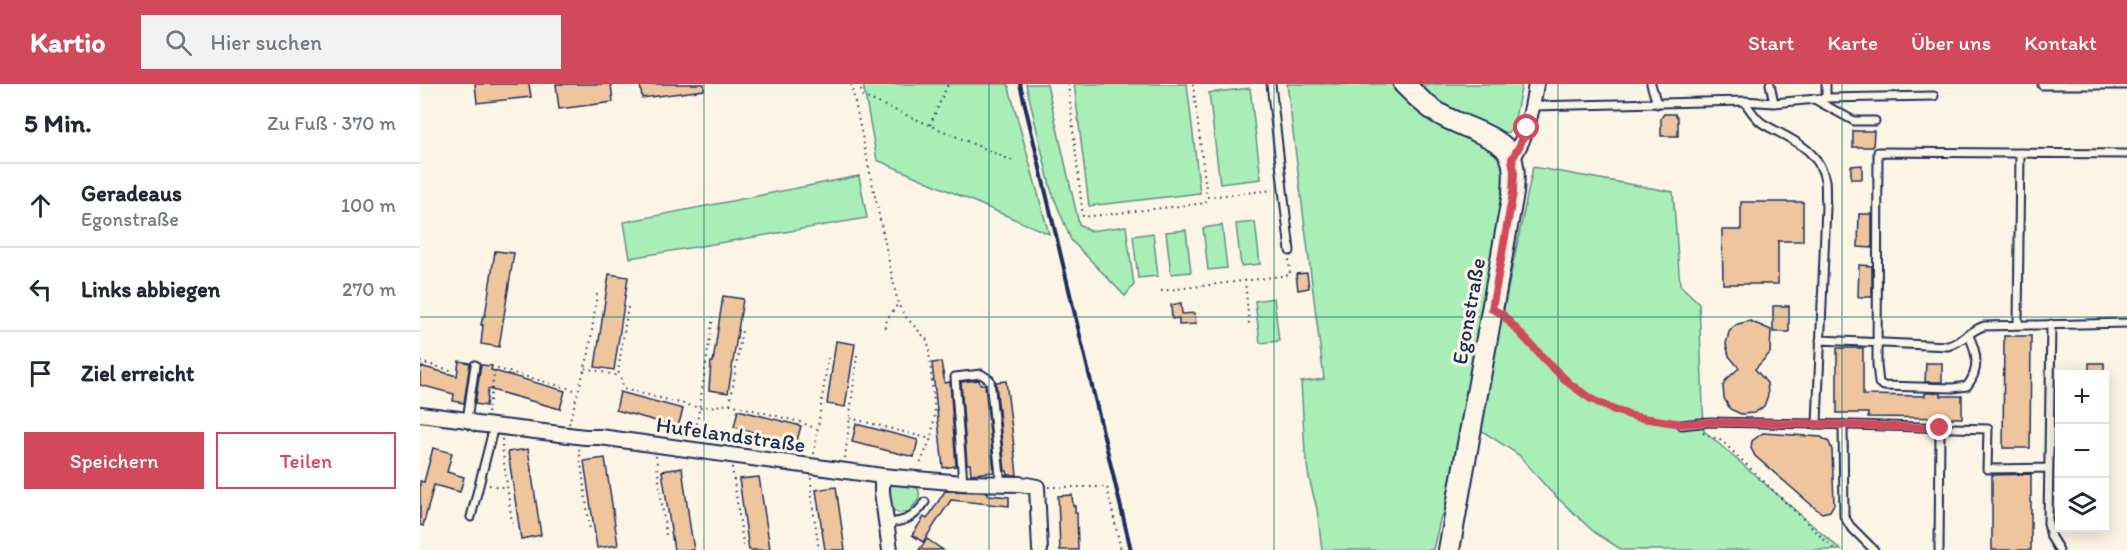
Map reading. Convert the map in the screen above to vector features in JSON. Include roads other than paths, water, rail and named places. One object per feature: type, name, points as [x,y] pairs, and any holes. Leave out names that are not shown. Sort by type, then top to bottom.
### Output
[{"type":"street","points":[[1404,84],[1427,106],[1442,116],[1505,148],[1512,159]]},
{"type":"street","name":"Egonstraße","points":[[1449,550],[1513,193],[1512,159],[1520,145],[1533,106],[1536,84]]},
{"type":"street","name":"Hufelandstraße","points":[[420,414],[573,431],[731,455],[812,461],[882,476],[1037,487],[1040,550]]},
{"type":"street","points":[[882,476],[890,550]]},
{"type":"lane","points":[[1271,84],[1290,251]]},
{"type":"lane","points":[[1651,84],[1657,104]]},
{"type":"lane","points":[[1770,84],[1774,103]]},
{"type":"lane","points":[[1826,84],[1826,98]]},
{"type":"lane","points":[[2042,85],[2127,85]]},
{"type":"lane","points":[[1533,106],[1744,101],[1774,103],[1826,98],[1934,96]]},
{"type":"lane","points":[[1813,99],[1854,121],[1875,121]]},
{"type":"lane","points":[[1744,101],[1760,122],[1808,149],[1820,165],[1825,180],[1826,207],[1817,424]]},
{"type":"lane","points":[[1968,334],[1975,348],[1975,373],[1967,386],[1953,388],[1880,384],[1877,343],[1878,152],[2127,154]]},
{"type":"lane","points":[[2018,324],[2020,153]]},
{"type":"lane","points":[[1820,340],[1948,345],[1955,344],[1975,329],[1984,326],[2127,323]]},
{"type":"lane","points":[[2051,324],[2048,523],[2051,537],[2059,550]]},
{"type":"lane","points":[[466,420],[475,365]]},
{"type":"lane","points":[[963,483],[955,377],[981,374],[990,380],[1000,484]]},
{"type":"lane","points":[[1682,424],[1709,422],[1843,424],[1989,429],[1987,469],[2049,468]]},
{"type":"lane","points":[[471,517],[495,423]]},
{"type":"lane","points":[[1843,424],[1844,516],[1850,526],[1874,550]]},
{"type":"lane","points":[[1939,550],[1940,428]]},
{"type":"lane","points":[[886,523],[910,519],[920,511],[925,502]]},
{"type":"railway","points":[[1020,84],[1131,550]]}]
